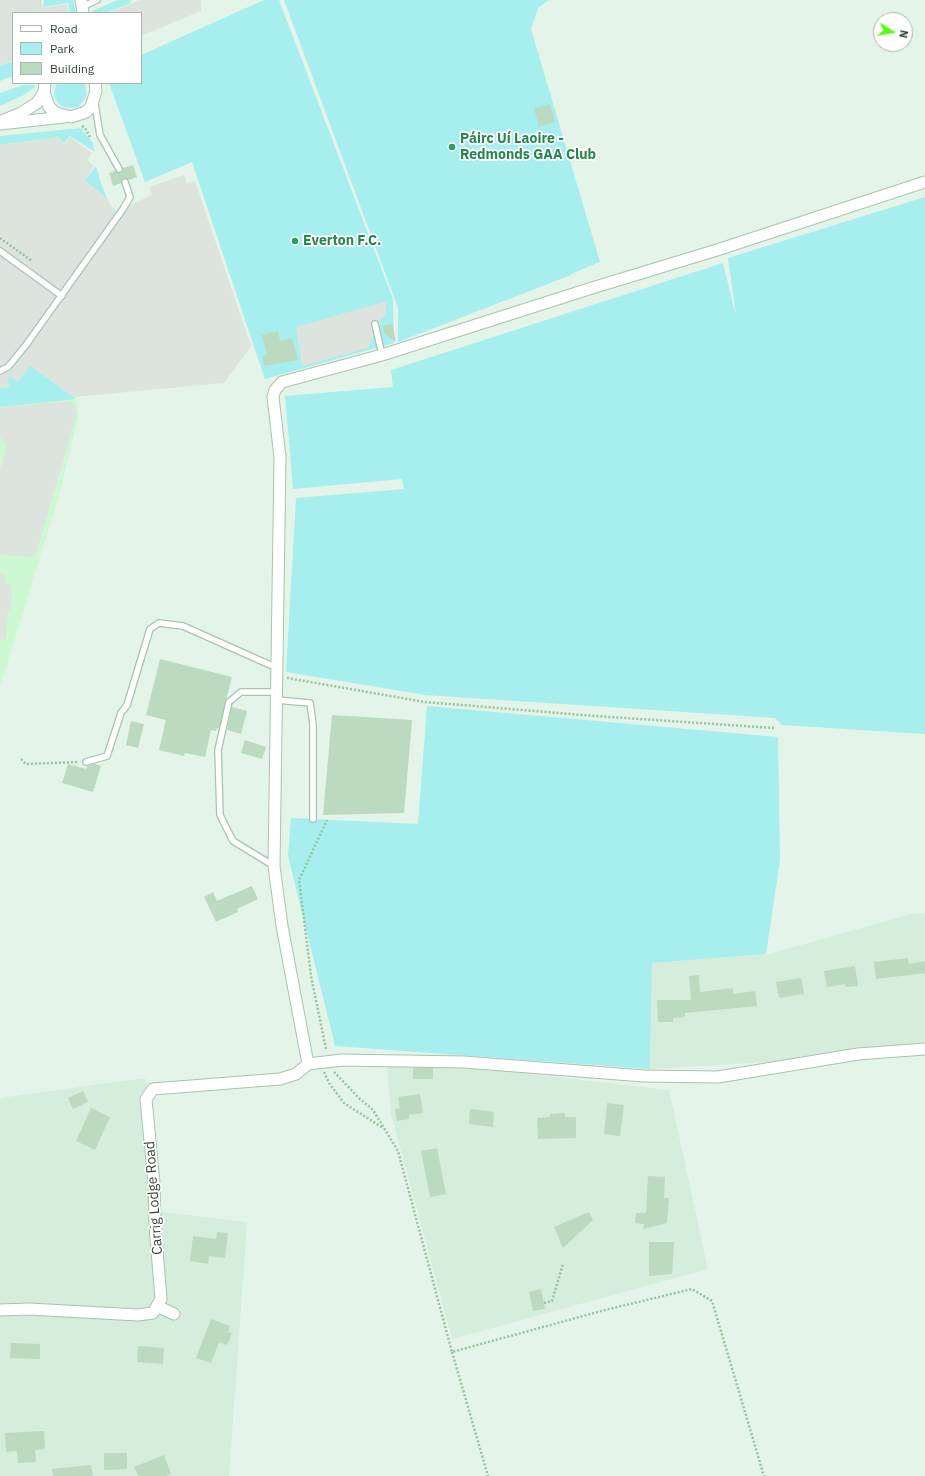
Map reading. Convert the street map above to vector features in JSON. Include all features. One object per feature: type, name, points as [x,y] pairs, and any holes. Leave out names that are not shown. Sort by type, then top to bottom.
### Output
[{"type":"street","points":[[0,123],[71,117],[86,112],[95,100],[95,84]]},
{"type":"street","points":[[44,87],[50,107],[56,113],[64,117]]},
{"type":"street","points":[[0,123],[37,103],[44,87]]},
{"type":"street","points":[[925,182],[717,250],[382,355],[282,382],[275,390],[273,397],[280,457],[277,672],[275,696],[274,866],[282,926],[308,1064],[342,1060],[464,1062],[636,1076],[718,1077],[858,1054],[925,1049]]},
{"type":"street","name":"Carrig Lodge Road","points":[[157,1306],[161,1299],[155,1226],[154,1183],[146,1099],[153,1089],[280,1078],[296,1074],[308,1064]]},
{"type":"street","points":[[0,1310],[29,1309],[138,1315],[153,1313],[157,1306],[174,1314]]},
{"type":"lane","points":[[82,7],[97,0]]},
{"type":"lane","points":[[95,100],[95,114],[100,135],[119,169]]},
{"type":"lane","points":[[0,371],[8,367],[13,361],[62,296],[130,197],[125,182]]},
{"type":"lane","points":[[0,251],[62,296]]},
{"type":"lane","points":[[375,324],[382,355]]},
{"type":"lane","points":[[86,762],[107,756],[121,712],[127,705],[150,629],[159,623],[183,626],[277,672]]},
{"type":"lane","points":[[274,866],[233,841],[220,814],[218,750],[229,702],[241,692],[275,696],[310,703],[313,724],[313,819]]},
{"type":"path","points":[[277,672],[425,702],[595,716],[774,728]]},
{"type":"path","points":[[21,759],[26,764],[86,762]]},
{"type":"path","points":[[326,820],[299,880],[311,976],[326,1049]]},
{"type":"path","points":[[319,1063],[329,1083],[344,1103],[383,1128]]},
{"type":"path","points":[[334,1071],[360,1100],[373,1110],[398,1151],[452,1352],[488,1476]]},
{"type":"path","points":[[544,1303],[552,1301],[562,1264]]},
{"type":"path","points":[[452,1352],[605,1310],[692,1289],[712,1301],[764,1476]]},
{"type":"shaded area","points":[[0,0],[42,0],[42,8],[67,4],[69,12],[12,12],[12,61],[0,65]]},
{"type":"shaded area","points":[[140,0],[201,0],[201,11],[142,36],[142,12],[111,12]]},
{"type":"shaded area","points":[[58,137],[65,144],[70,137],[92,153],[87,160],[94,166],[85,180],[106,197],[115,212],[152,195],[149,187],[184,175],[187,183],[195,181],[251,346],[224,383],[74,397],[30,366],[18,382],[10,376],[7,377],[9,387],[0,388],[0,145]]},
{"type":"shaded area","points":[[387,301],[385,316],[379,321],[380,334],[373,336],[368,348],[302,366],[296,327]]},
{"type":"shaded area","points":[[76,399],[79,415],[58,499],[0,687],[0,407]]},
{"type":"shaded area","points":[[71,401],[77,413],[35,557],[0,555],[0,470],[7,445],[0,437],[0,407]]},
{"type":"shaded area","points":[[0,573],[5,574],[6,583],[10,584],[12,592],[11,611],[8,611],[6,640],[0,639]]},
{"type":"shaded area","points":[[925,913],[925,1050],[800,1060],[650,1069],[652,963],[769,954],[911,914]]},
{"type":"shaded area","points":[[387,1064],[461,1066],[669,1090],[708,1269],[452,1339],[391,1114]]},
{"type":"shaded area","points":[[145,1078],[162,1212],[247,1222],[229,1476],[0,1476],[0,1098]]},
{"type":"green space","points":[[44,0],[73,0],[76,12],[70,12],[68,3],[43,7]]},
{"type":"green space","points":[[118,0],[130,0],[131,3],[108,12],[92,11]]},
{"type":"green space","name":"Everton F.C.","points":[[264,0],[279,0],[393,299],[394,343],[265,379],[192,162],[145,182],[109,84],[142,84],[142,55]]},
{"type":"green space","name":"Páirc Uí Laoire - Redmonds GAA Club","points":[[284,0],[549,0],[538,8],[531,29],[600,262],[571,275],[398,342],[398,308]]},
{"type":"green space","points":[[12,62],[12,76],[0,81],[0,65]]},
{"type":"green space","points":[[56,84],[84,84],[87,93],[85,99],[78,107],[73,108],[63,107],[54,96]]},
{"type":"green space","points":[[24,85],[35,85],[35,87],[22,96],[0,106],[0,93]]},
{"type":"green space","points":[[81,128],[93,143],[95,152],[70,136],[64,143],[58,137],[0,145],[0,136]]},
{"type":"green space","points":[[96,166],[110,206],[115,210],[114,212],[85,180]]},
{"type":"green space","points":[[925,197],[925,734],[782,725],[775,718],[425,695],[286,672],[296,498],[404,489],[402,479],[293,489],[285,396],[393,387],[391,370],[723,263],[736,316],[728,258]]},
{"type":"green space","points":[[30,365],[76,399],[0,407],[0,388],[9,387],[7,377]]},
{"type":"green space","points":[[427,706],[778,737],[780,860],[766,954],[652,963],[650,1069],[335,1046],[288,856],[291,818],[418,824]]},
{"type":"building","points":[[550,104],[555,122],[539,127],[534,108]]},
{"type":"building","points":[[133,165],[137,177],[129,180],[123,178],[121,183],[113,186],[109,173],[115,171],[121,173],[123,168]]},
{"type":"building","points":[[392,324],[396,342],[384,333],[382,326]]},
{"type":"building","points":[[278,331],[280,341],[292,338],[298,360],[264,366],[262,357],[267,354],[262,335]]},
{"type":"building","points":[[160,659],[232,677],[219,728],[217,728],[216,731],[211,730],[205,757],[185,753],[184,756],[159,750],[166,720],[146,715]]},
{"type":"building","points":[[232,707],[247,711],[241,734],[227,730]]},
{"type":"building","points":[[332,715],[412,720],[404,813],[323,815]]},
{"type":"building","points":[[131,721],[144,724],[138,748],[126,745]]},
{"type":"building","points":[[245,740],[266,747],[262,759],[241,753]]},
{"type":"building","points":[[68,764],[86,769],[87,766],[95,764],[101,766],[93,792],[62,783]]},
{"type":"building","points":[[252,886],[258,899],[237,909],[238,912],[216,922],[204,897],[213,892],[217,901]]},
{"type":"building","points":[[908,958],[909,964],[925,961],[925,973],[876,979],[874,962]]},
{"type":"building","points":[[855,966],[858,986],[846,987],[845,984],[827,987],[824,971]]},
{"type":"building","points":[[699,975],[700,992],[733,988],[733,994],[755,991],[757,1006],[685,1013],[685,1017],[673,1018],[673,1022],[658,1022],[657,1000],[691,1000],[689,976]]},
{"type":"building","points":[[801,978],[804,994],[779,998],[776,982]]},
{"type":"building","points":[[413,1068],[433,1068],[433,1079],[413,1079]]},
{"type":"building","points":[[83,1091],[88,1102],[73,1109],[68,1098]]},
{"type":"building","points":[[420,1094],[423,1113],[409,1115],[409,1119],[397,1121],[395,1109],[400,1108],[398,1097]]},
{"type":"building","points":[[607,1103],[624,1105],[620,1136],[604,1134]]},
{"type":"building","points":[[91,1108],[110,1117],[95,1150],[76,1141]]},
{"type":"building","points":[[470,1109],[494,1112],[493,1127],[469,1124]]},
{"type":"building","points":[[565,1113],[565,1117],[576,1117],[576,1138],[538,1139],[537,1118],[550,1117],[550,1114]]},
{"type":"building","points":[[437,1148],[446,1194],[430,1197],[421,1151]]},
{"type":"building","points":[[648,1176],[665,1177],[664,1198],[669,1198],[667,1223],[643,1229],[644,1224],[635,1223],[636,1213],[646,1213]]},
{"type":"building","points":[[589,1212],[593,1220],[563,1248],[554,1227]]},
{"type":"building","points":[[217,1232],[228,1233],[225,1258],[209,1256],[208,1264],[190,1261],[193,1236],[216,1239]]},
{"type":"building","points":[[649,1242],[674,1242],[672,1274],[649,1276]]},
{"type":"building","points":[[541,1289],[545,1309],[533,1311],[529,1292]]},
{"type":"building","points":[[211,1319],[230,1326],[228,1332],[232,1333],[227,1345],[219,1342],[211,1363],[196,1358]]},
{"type":"building","points":[[11,1343],[40,1344],[40,1359],[10,1358]]},
{"type":"building","points":[[138,1346],[164,1348],[163,1364],[137,1362]]},
{"type":"building","points":[[44,1431],[45,1449],[35,1450],[36,1462],[18,1463],[17,1451],[6,1452],[5,1433]]},
{"type":"building","points":[[104,1453],[127,1453],[127,1469],[104,1470]]},
{"type":"building","points":[[164,1455],[171,1474],[166,1476],[138,1476],[134,1467]]},
{"type":"building","points":[[91,1465],[93,1476],[53,1476],[52,1469]]},
{"type":"place","name":"Páirc Uí Laoire - Redmonds GAA Club","points":[[452,147]]},
{"type":"place","name":"Everton F.C.","points":[[295,241]]}]
